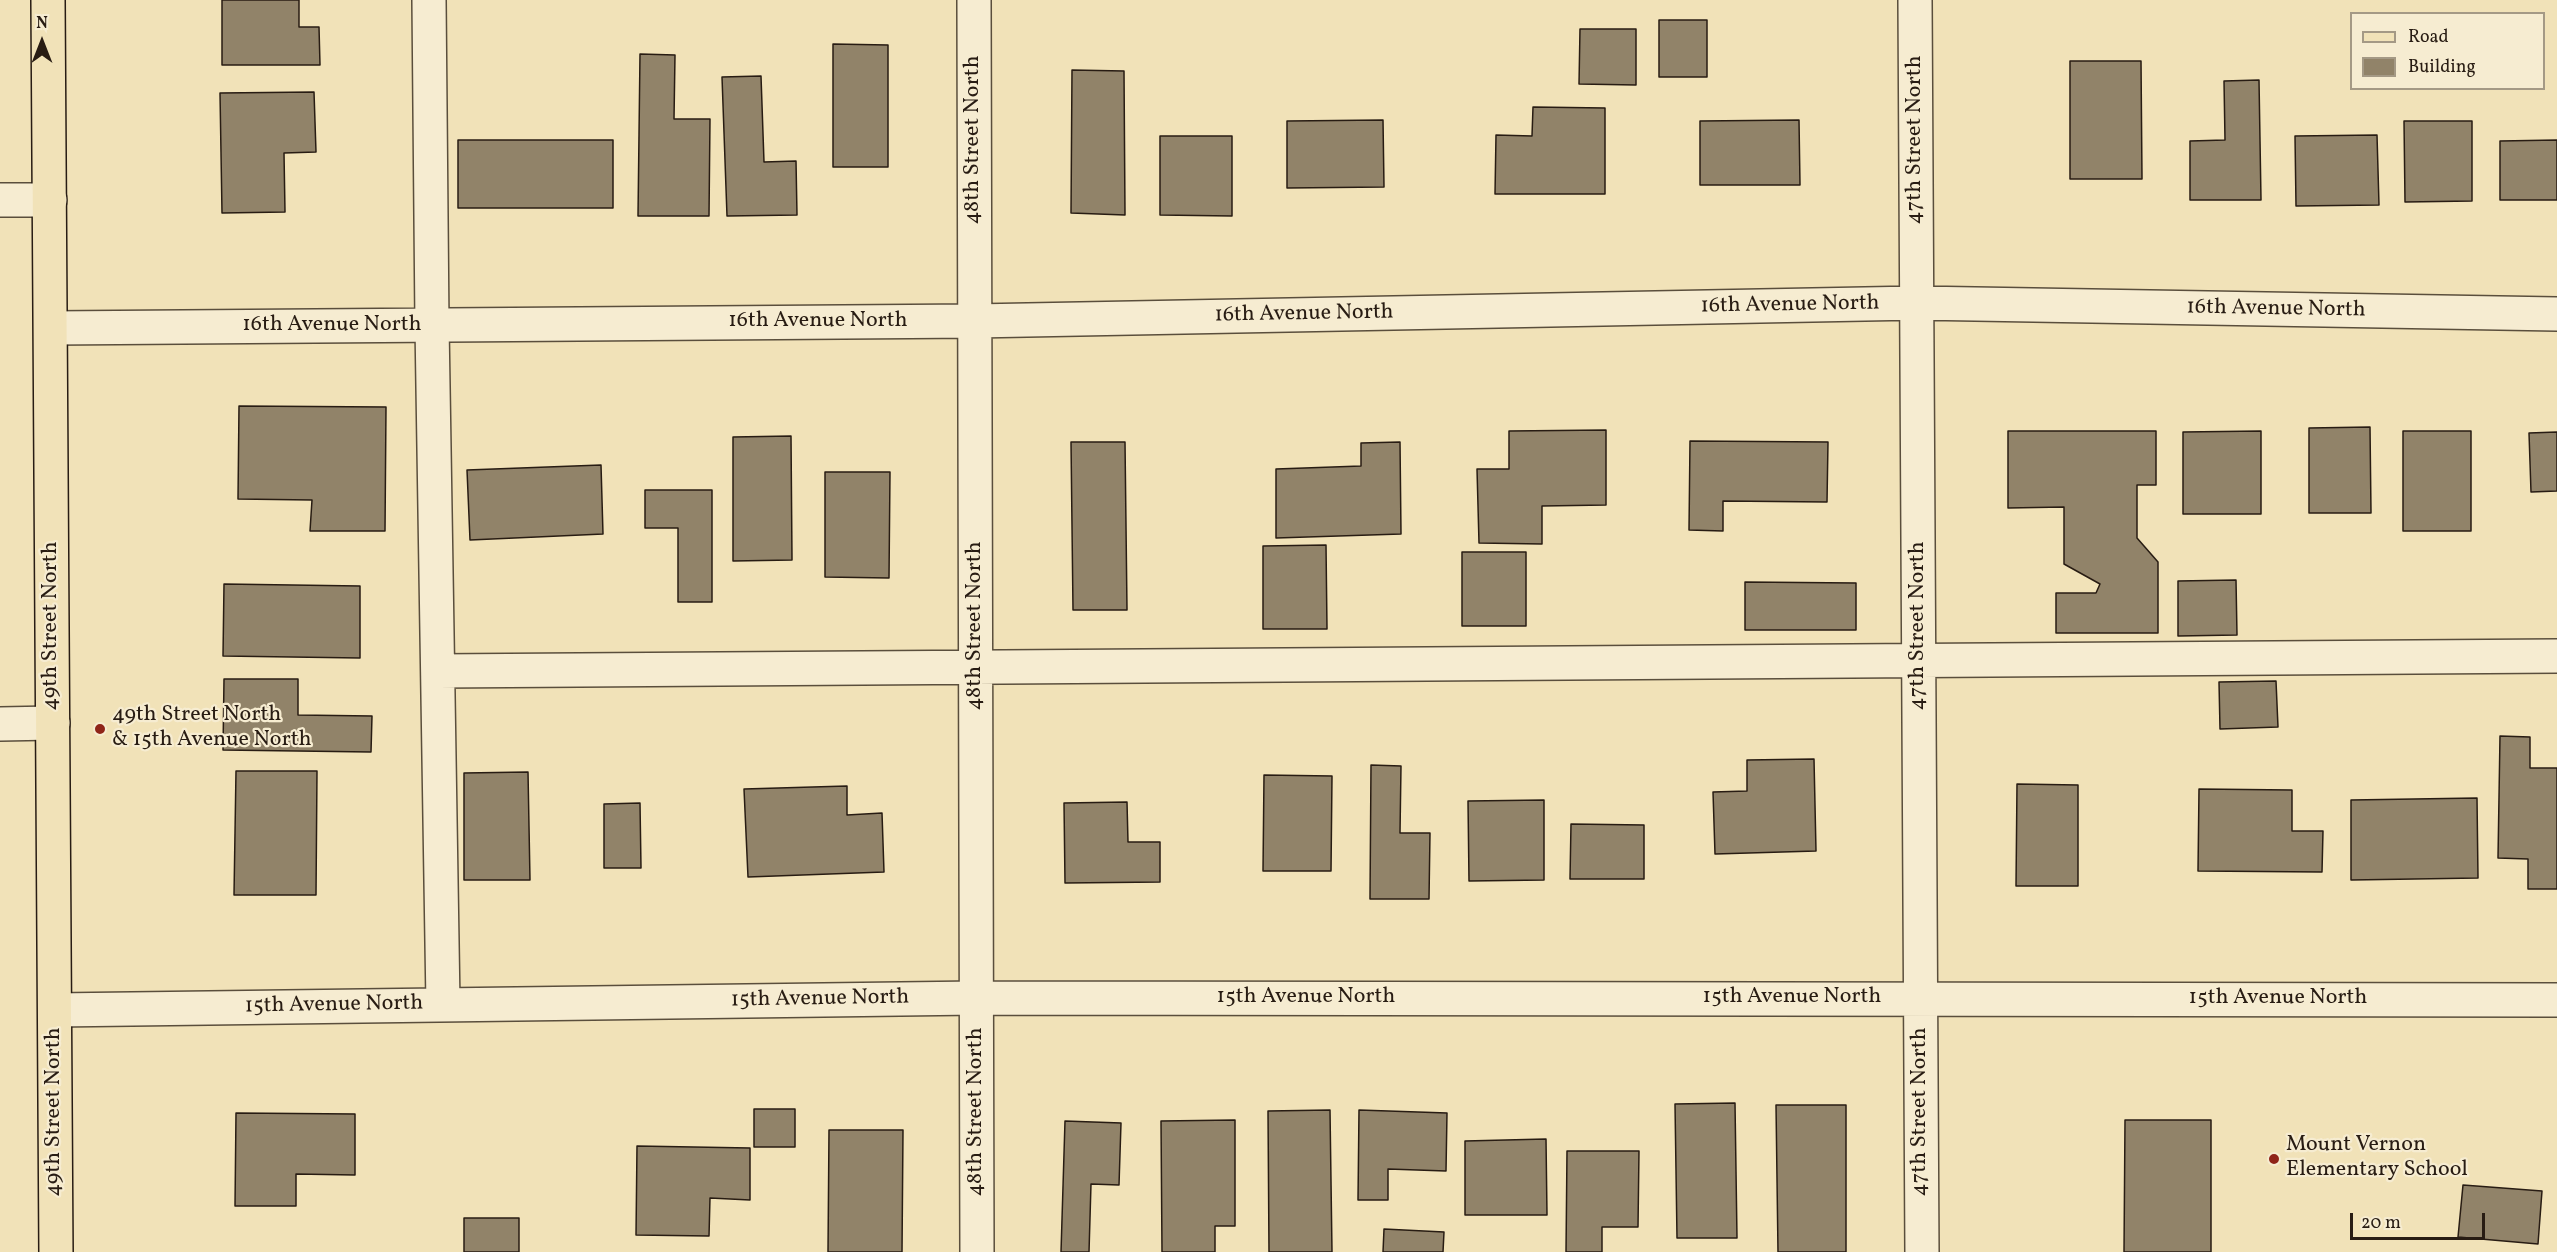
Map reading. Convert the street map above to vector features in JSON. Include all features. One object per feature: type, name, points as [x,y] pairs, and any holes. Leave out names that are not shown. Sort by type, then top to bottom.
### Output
[{"type":"main road","name":"49th Street North","points":[[48,0],[56,1252]]},
{"type":"street","points":[[429,0],[443,1005]]},
{"type":"street","name":"48th Street North","points":[[974,0],[977,1252]]},
{"type":"street","name":"47th Street North","points":[[1916,0],[1922,1252]]},
{"type":"street","points":[[0,200],[50,200]]},
{"type":"street","name":"16th Avenue North","points":[[51,328],[975,321],[1917,303],[2557,314]]},
{"type":"street","points":[[438,671],[976,669],[2557,656]]},
{"type":"street","points":[[0,724],[53,723]]},
{"type":"street","name":"15th Avenue North","points":[[55,1010],[977,998],[2557,1000]]},
{"type":"building","points":[[222,0],[299,0],[299,27],[319,27],[320,65],[222,65]]},
{"type":"building","points":[[1659,20],[1707,20],[1707,77],[1659,77]]},
{"type":"building","points":[[1580,29],[1636,29],[1636,85],[1579,84]]},
{"type":"building","points":[[833,44],[888,45],[888,167],[833,167]]},
{"type":"building","points":[[640,54],[675,55],[674,119],[710,119],[709,216],[638,216]]},
{"type":"building","points":[[2070,61],[2141,61],[2142,179],[2070,179]]},
{"type":"building","points":[[1072,70],[1124,71],[1125,215],[1071,213]]},
{"type":"building","points":[[761,76],[764,162],[796,161],[797,215],[727,216],[722,77]]},
{"type":"building","points":[[2259,80],[2261,200],[2190,200],[2190,141],[2225,140],[2224,81]]},
{"type":"building","points":[[314,92],[316,152],[284,153],[285,212],[222,213],[220,93]]},
{"type":"building","points":[[1533,107],[1605,108],[1605,194],[1495,194],[1496,135],[1532,136]]},
{"type":"building","points":[[1383,120],[1384,187],[1287,188],[1287,121]]},
{"type":"building","points":[[1799,120],[1800,185],[1700,185],[1700,121]]},
{"type":"building","points":[[2404,121],[2472,121],[2472,201],[2405,202]]},
{"type":"building","points":[[2377,135],[2379,205],[2296,206],[2295,136]]},
{"type":"building","points":[[1160,136],[1232,136],[1232,216],[1160,215]]},
{"type":"building","points":[[458,140],[613,140],[613,208],[458,208]]},
{"type":"building","points":[[2557,140],[2557,200],[2500,200],[2500,141]]},
{"type":"building","points":[[239,406],[386,407],[385,531],[310,531],[312,500],[238,499]]},
{"type":"building","points":[[2370,427],[2371,513],[2309,513],[2309,428]]},
{"type":"building","points":[[1606,430],[1606,505],[1542,506],[1542,544],[1479,543],[1477,469],[1509,469],[1509,431]]},
{"type":"building","points":[[2008,431],[2156,431],[2156,485],[2137,485],[2137,538],[2158,562],[2158,633],[2056,633],[2056,593],[2096,593],[2100,584],[2064,564],[2064,507],[2008,508]]},
{"type":"building","points":[[2261,431],[2261,514],[2183,514],[2183,432]]},
{"type":"building","points":[[2403,431],[2471,431],[2471,531],[2403,531]]},
{"type":"building","points":[[2557,432],[2557,491],[2531,492],[2529,433]]},
{"type":"building","points":[[791,436],[792,560],[733,561],[733,437]]},
{"type":"building","points":[[1690,441],[1828,442],[1827,502],[1723,501],[1723,531],[1689,530]]},
{"type":"building","points":[[1071,442],[1125,442],[1127,610],[1073,610]]},
{"type":"building","points":[[1400,442],[1401,534],[1276,538],[1276,469],[1361,466],[1361,443]]},
{"type":"building","points":[[601,465],[603,534],[470,540],[467,470]]},
{"type":"building","points":[[825,472],[890,472],[889,578],[825,577]]},
{"type":"building","points":[[645,490],[712,490],[712,602],[678,602],[678,528],[645,528]]},
{"type":"building","points":[[1326,545],[1327,629],[1263,629],[1263,546]]},
{"type":"building","points":[[1462,552],[1526,552],[1526,626],[1462,626]]},
{"type":"building","points":[[2236,580],[2237,635],[2178,636],[2178,581]]},
{"type":"building","points":[[1745,582],[1856,583],[1856,630],[1745,630]]},
{"type":"building","points":[[224,584],[360,586],[360,658],[223,656]]},
{"type":"building","points":[[224,679],[298,679],[298,715],[372,716],[371,752],[223,750]]},
{"type":"building","points":[[2276,681],[2278,727],[2220,729],[2219,682]]},
{"type":"building","points":[[2500,736],[2530,737],[2530,768],[2557,768],[2557,889],[2528,889],[2528,859],[2498,858]]},
{"type":"building","points":[[1814,759],[1816,851],[1715,854],[1713,792],[1747,791],[1747,760]]},
{"type":"building","points":[[1371,765],[1401,766],[1400,833],[1430,833],[1429,899],[1370,899]]},
{"type":"building","points":[[236,771],[317,771],[316,895],[234,895]]},
{"type":"building","points":[[528,772],[530,880],[464,880],[464,773]]},
{"type":"building","points":[[1264,775],[1332,776],[1331,871],[1263,871]]},
{"type":"building","points":[[2017,784],[2078,785],[2078,886],[2016,886]]},
{"type":"building","points":[[847,786],[847,815],[882,813],[884,872],[748,877],[744,789]]},
{"type":"building","points":[[2199,789],[2292,790],[2292,831],[2323,831],[2322,872],[2198,871]]},
{"type":"building","points":[[2477,798],[2478,878],[2351,880],[2351,800]]},
{"type":"building","points":[[1544,800],[1544,880],[1469,881],[1468,801]]},
{"type":"building","points":[[1127,802],[1128,842],[1160,842],[1160,882],[1065,883],[1064,803]]},
{"type":"building","points":[[640,803],[641,868],[604,868],[604,804]]},
{"type":"building","points":[[1571,824],[1644,825],[1644,879],[1570,879]]},
{"type":"building","points":[[1735,1103],[1737,1238],[1677,1238],[1675,1104]]},
{"type":"building","points":[[1776,1105],[1846,1105],[1846,1252],[1778,1252]]},
{"type":"building","points":[[754,1109],[795,1109],[795,1147],[754,1147]]},
{"type":"building","points":[[1330,1110],[1332,1252],[1269,1252],[1268,1111]]},
{"type":"building","points":[[1359,1110],[1447,1113],[1446,1171],[1388,1169],[1388,1200],[1358,1200]]},
{"type":"building","points":[[236,1113],[355,1114],[355,1175],[296,1174],[296,1206],[235,1206]]},
{"type":"building","points":[[1235,1120],[1235,1226],[1215,1226],[1215,1252],[1162,1252],[1161,1121]]},
{"type":"building","points":[[2125,1120],[2211,1120],[2211,1252],[2124,1252]]},
{"type":"building","points":[[1065,1121],[1121,1123],[1119,1185],[1091,1184],[1089,1252],[1061,1252]]},
{"type":"building","points":[[829,1130],[903,1130],[902,1252],[828,1252]]},
{"type":"building","points":[[1546,1139],[1547,1215],[1465,1215],[1465,1141]]},
{"type":"building","points":[[637,1146],[750,1148],[750,1200],[710,1198],[709,1236],[636,1235]]},
{"type":"building","points":[[1567,1151],[1639,1151],[1638,1227],[1602,1227],[1602,1252],[1566,1252]]},
{"type":"building","points":[[2463,1185],[2542,1191],[2538,1244],[2458,1237]]},
{"type":"building","points":[[464,1218],[519,1218],[519,1252],[464,1252]]},
{"type":"building","points":[[1384,1229],[1444,1232],[1443,1252],[1383,1252]]},
{"type":"place","name":"49th Street North & 15th Avenue North","points":[[100,729]]},
{"type":"place","name":"Mount Vernon Elementary School","points":[[2274,1159]]}]
